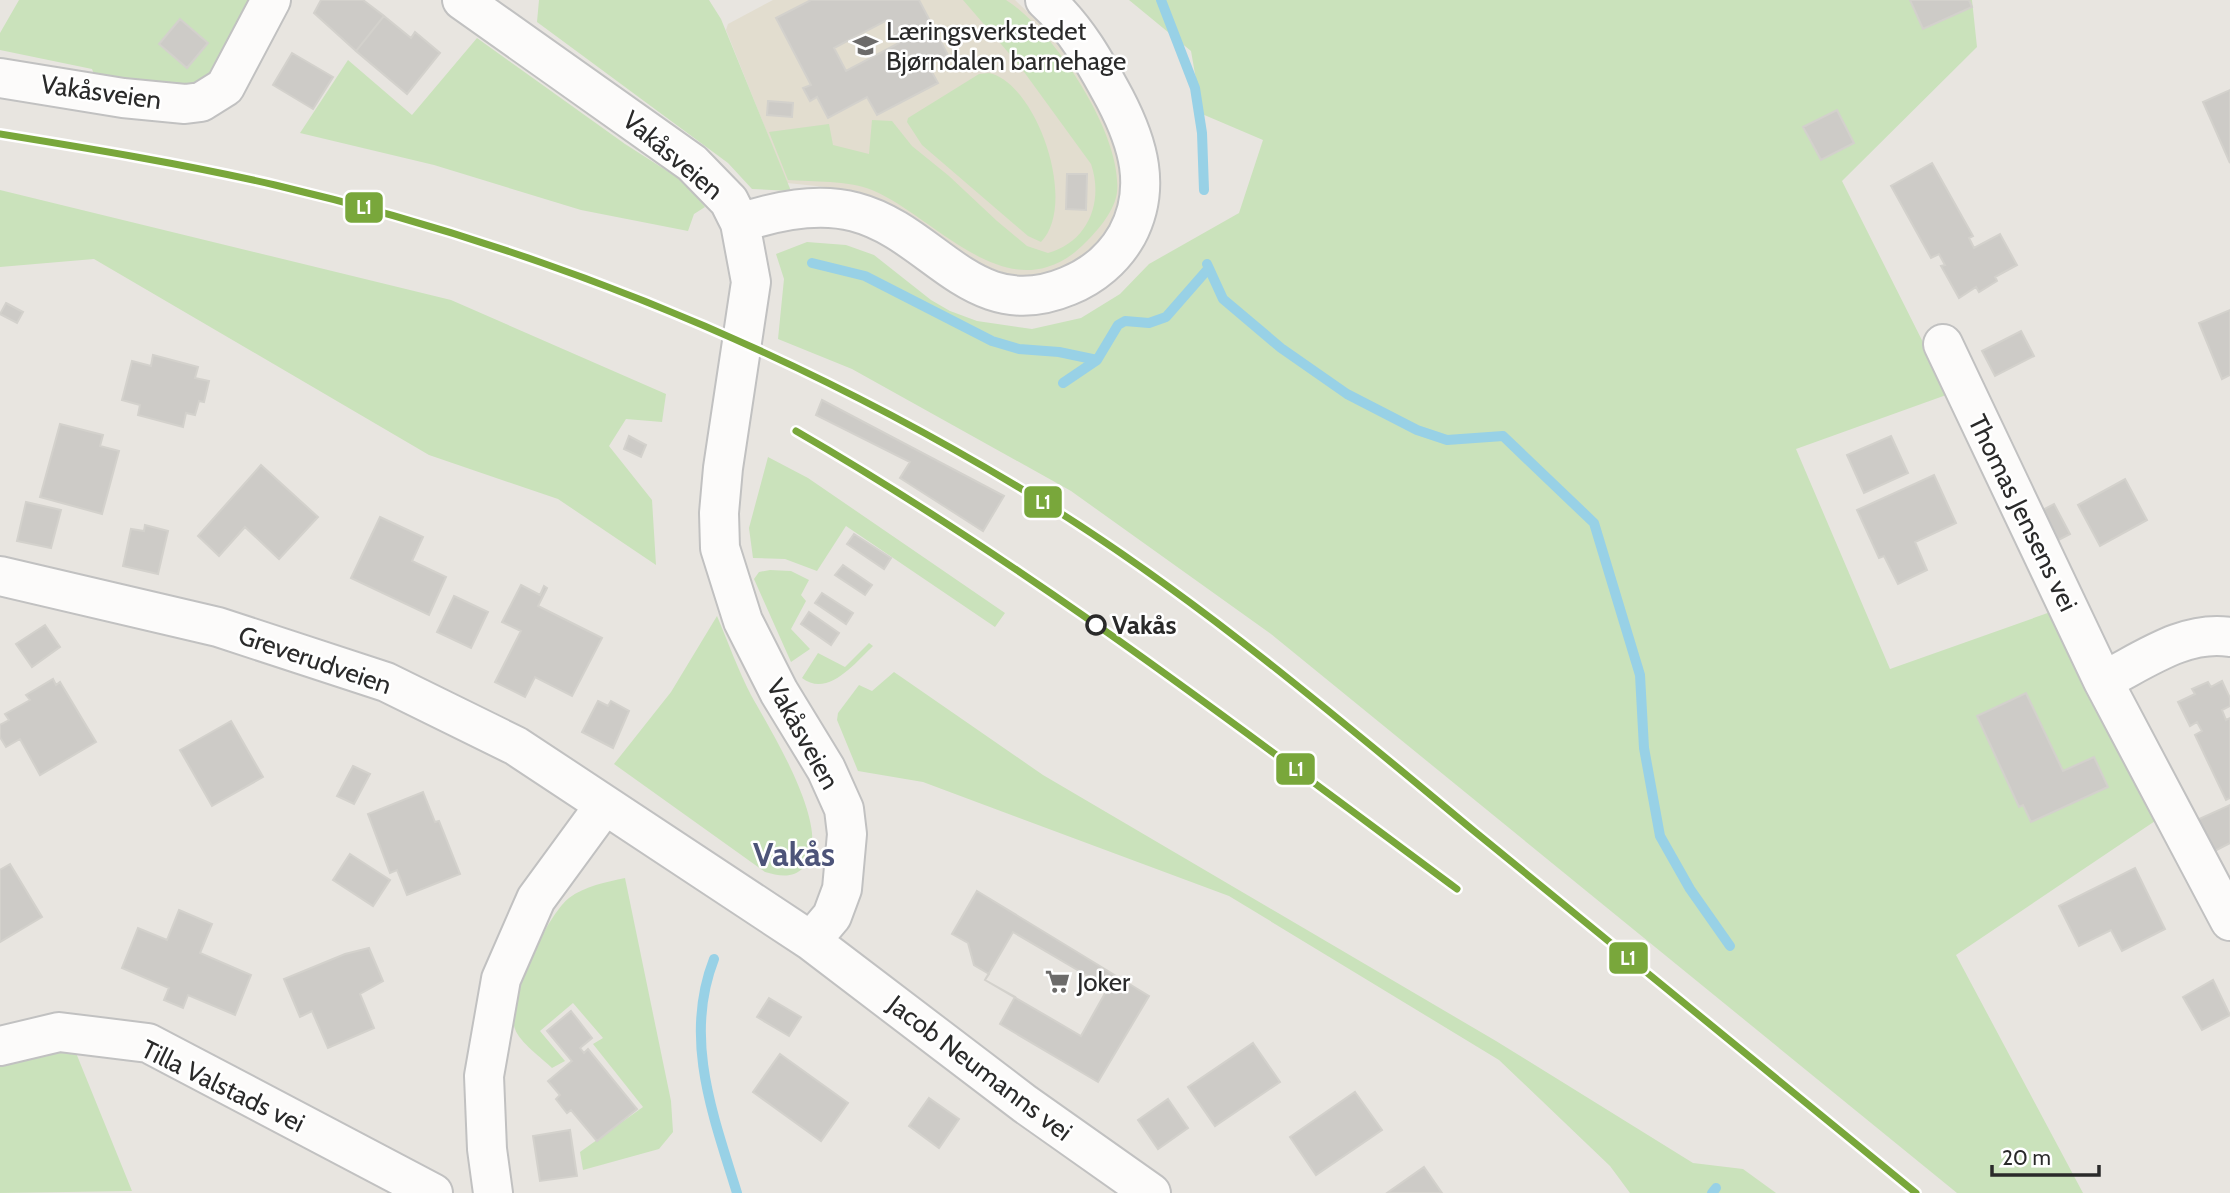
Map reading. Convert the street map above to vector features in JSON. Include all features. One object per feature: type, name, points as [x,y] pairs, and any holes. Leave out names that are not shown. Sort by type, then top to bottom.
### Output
[{"type":"street","name":"Vakåsveien","points":[[0,78],[123,98],[185,104],[201,102],[225,87],[271,0]]},
{"type":"street","name":"Vakåsveien","points":[[462,0],[692,163],[729,201],[740,223],[751,282],[723,468],[719,513],[720,548],[743,621],[779,692],[801,723],[844,809],[846,834],[842,889],[832,916],[811,941]]},
{"type":"street","points":[[740,223],[774,212],[816,208],[852,211],[886,222],[961,278],[995,293],[1024,297],[1051,293],[1082,280],[1108,261],[1133,224],[1140,194],[1141,167],[1135,143],[1121,111],[1084,43],[1064,17],[1045,0]]},
{"type":"street","name":"Thomas Jensens vei","points":[[1943,344],[2104,681],[2230,921]]},
{"type":"street","name":"Greverudveien","points":[[0,576],[218,627],[386,682],[516,746],[604,806]]},
{"type":"street","points":[[2104,681],[2180,641],[2210,634],[2230,637]]},
{"type":"street","points":[[493,1193],[487,1149],[484,1076],[501,979],[536,899],[604,806],[811,941]]},
{"type":"street","name":"Jacob Neumanns vei","points":[[811,941],[1025,1104],[1151,1193]]},
{"type":"street","name":"Tilla Valstads vei","points":[[0,1046],[59,1032],[148,1043],[433,1193]]},
{"type":"shaded area","points":[[773,0],[1015,0],[1054,37],[1096,102],[1122,163],[1121,193],[1110,224],[1094,246],[1076,261],[1050,275],[1019,278],[972,261],[932,230],[882,201],[846,189],[787,183],[726,30],[728,24]]},
{"type":"green space","points":[[19,0],[260,0],[207,90],[97,82],[92,69],[0,50],[0,33]]},
{"type":"green space","points":[[539,0],[709,0],[721,19],[791,191],[752,189],[728,163],[537,22]]},
{"type":"green space","points":[[963,0],[1006,0],[1025,14],[1063,58],[1097,114],[1109,142],[1116,169],[1117,192],[1113,206],[1083,245],[1064,260],[1047,267],[1024,270],[1002,266],[979,257],[892,200],[872,190],[841,183],[788,180],[769,132],[829,124],[833,145],[869,154],[872,120],[892,121],[912,146],[1027,246],[1048,253],[1062,248],[1083,230],[1094,206],[1095,178],[1091,164],[1019,65]]},
{"type":"green space","points":[[1129,0],[1972,0],[1977,47],[1842,181],[1949,394],[1796,449],[1890,669],[2059,609],[2161,817],[1956,955],[2083,1193],[1957,1193],[1271,634],[1071,491],[852,369],[778,339],[784,279],[776,254],[807,242],[846,245],[874,255],[931,300],[950,311],[977,321],[1032,329],[1081,318],[1120,294],[1149,264],[1239,213],[1263,140],[1202,114],[1191,51]]},
{"type":"green space","points":[[477,38],[625,144],[686,183],[705,207],[694,214],[688,231],[581,210],[434,165],[300,133],[348,60],[412,115]]},
{"type":"green space","points":[[989,73],[1007,82],[1023,99],[1037,122],[1047,148],[1054,175],[1055,202],[1051,225],[1041,242],[1028,236],[922,145],[907,122],[908,118],[979,74]]},
{"type":"green space","points":[[0,190],[451,300],[666,394],[662,422],[626,419],[609,446],[652,500],[656,565],[558,499],[429,455],[94,259],[0,267]]},
{"type":"green space","points":[[768,457],[808,478],[1005,613],[995,627],[846,526],[817,571],[785,559],[753,558],[749,528]]},
{"type":"green space","points":[[791,571],[809,580],[801,595],[806,601],[791,629],[810,649],[791,662],[754,579],[759,572]]},
{"type":"green space","points":[[717,616],[746,685],[784,755],[806,806],[812,830],[812,851],[804,867],[791,875],[765,872],[614,764],[671,692]]},
{"type":"green space","points":[[869,643],[873,646],[849,669],[831,681],[812,683],[802,678],[818,653],[845,667]]},
{"type":"green space","points":[[894,672],[1043,775],[1496,1041],[1693,1163],[1743,1169],[1776,1193],[1630,1193],[1610,1166],[1499,1060],[1229,896],[923,782],[858,771],[837,720],[838,713],[859,685],[872,691]]},
{"type":"green space","points":[[625,878],[671,1101],[673,1132],[659,1149],[583,1170],[580,1152],[643,1107],[593,1044],[603,1038],[573,1003],[540,1031],[565,1061],[552,1068],[521,1040],[513,1017],[530,960],[560,907],[582,890]]},
{"type":"green space","points":[[74,1048],[132,1191],[0,1193],[0,1063]]},
{"type":"building","points":[[321,0],[363,0],[384,16],[356,51],[314,13]]},
{"type":"building","points":[[811,0],[919,0],[948,55],[928,65],[938,83],[877,115],[867,97],[828,118],[817,97],[810,101],[803,88],[811,85],[776,18]],"holes":[[[887,20],[899,43],[846,71],[834,48]]]},
{"type":"building","points":[[1910,0],[1969,0],[1972,7],[1923,29]]},
{"type":"building","points":[[384,16],[411,38],[415,32],[440,53],[407,94],[356,51]]},
{"type":"building","points":[[180,19],[208,43],[187,68],[159,44]]},
{"type":"building","points":[[292,53],[333,77],[313,109],[273,85]]},
{"type":"building","points":[[2230,90],[2230,163],[2203,102]]},
{"type":"building","points":[[768,101],[793,103],[792,117],[767,115]]},
{"type":"building","points":[[1837,110],[1854,143],[1821,160],[1803,127]]},
{"type":"building","points":[[1932,163],[1973,236],[1969,238],[1974,248],[2000,234],[2017,265],[1995,277],[1997,281],[1979,292],[1976,287],[1959,298],[1941,266],[1945,265],[1939,254],[1931,258],[1891,186]]},
{"type":"building","points":[[1067,174],[1087,174],[1086,210],[1066,209]]},
{"type":"building","points":[[6,303],[23,312],[17,323],[0,314]]},
{"type":"building","points":[[2230,310],[2230,375],[2222,379],[2199,323]]},
{"type":"building","points":[[2021,331],[2034,356],[1995,376],[1982,351]]},
{"type":"building","points":[[153,355],[198,367],[195,378],[209,381],[204,402],[199,401],[195,415],[186,413],[183,427],[138,415],[140,405],[122,400],[132,361],[151,366]]},
{"type":"building","points":[[822,400],[1004,496],[983,531],[900,478],[910,462],[816,415]]},
{"type":"building","points":[[60,424],[103,435],[100,446],[119,451],[102,514],[40,497]]},
{"type":"building","points":[[629,436],[646,445],[641,457],[624,449]]},
{"type":"building","points":[[1891,436],[1908,473],[1864,493],[1847,455]]},
{"type":"building","points":[[261,465],[318,517],[279,559],[245,527],[219,556],[198,536]]},
{"type":"building","points":[[1934,475],[1956,523],[1915,542],[1927,570],[1898,584],[1884,556],[1879,558],[1857,510]]},
{"type":"building","points":[[2125,479],[2147,520],[2100,546],[2078,505]]},
{"type":"building","points":[[26,502],[61,510],[51,548],[17,541]]},
{"type":"building","points":[[2054,504],[2070,534],[2051,544],[2035,514]]},
{"type":"building","points":[[380,517],[423,537],[412,561],[446,577],[429,615],[351,578]]},
{"type":"building","points":[[145,525],[168,531],[158,574],[123,566],[131,529],[144,531]]},
{"type":"building","points":[[854,534],[891,558],[884,569],[847,544]]},
{"type":"building","points":[[843,565],[872,585],[865,595],[835,575]]},
{"type":"building","points":[[521,585],[540,595],[544,586],[547,588],[538,606],[602,638],[572,696],[535,677],[525,697],[495,682],[521,631],[502,622]]},
{"type":"building","points":[[822,593],[853,613],[846,624],[815,603]]},
{"type":"building","points":[[454,596],[488,612],[471,648],[437,632]]},
{"type":"building","points":[[809,612],[839,633],[831,645],[801,624]]},
{"type":"building","points":[[45,625],[60,647],[32,667],[16,644]]},
{"type":"building","points":[[53,679],[56,685],[60,682],[96,742],[40,775],[20,739],[6,747],[0,737],[0,725],[9,720],[5,714],[30,700],[26,695]]},
{"type":"building","points":[[2222,681],[2230,698],[2230,706],[2222,710],[2226,720],[2230,718],[2230,798],[2226,800],[2195,735],[2202,731],[2197,722],[2190,726],[2178,702],[2195,694],[2192,689],[2208,682],[2211,687]]},
{"type":"building","points":[[2026,693],[2063,771],[2094,757],[2108,787],[2031,822],[2023,805],[2019,807],[1977,716]]},
{"type":"building","points":[[598,701],[608,706],[611,701],[629,711],[613,748],[582,732]]},
{"type":"building","points":[[231,721],[263,777],[212,806],[180,750]]},
{"type":"building","points":[[353,766],[370,774],[354,804],[337,796]]},
{"type":"building","points":[[423,792],[435,822],[439,821],[460,874],[407,895],[397,870],[390,873],[368,814]]},
{"type":"building","points":[[2230,805],[2230,843],[2213,852],[2197,820]]},
{"type":"building","points":[[350,854],[390,880],[373,906],[333,880]]},
{"type":"building","points":[[10,864],[42,917],[0,942],[0,870]]},
{"type":"building","points":[[2135,868],[2165,929],[2122,951],[2111,930],[2079,946],[2059,906]]},
{"type":"building","points":[[977,891],[1149,996],[1098,1082],[1000,1024],[1015,997],[985,980],[989,974],[974,965],[968,943],[952,934]]},
{"type":"building","points":[[179,910],[212,924],[200,953],[251,975],[235,1015],[188,995],[183,1008],[164,1000],[169,988],[122,968],[138,928],[167,940]]},
{"type":"building","points":[[1013,932],[1108,988],[1081,1036],[985,980]]},
{"type":"building","points":[[369,948],[383,981],[360,994],[374,1028],[328,1048],[312,1011],[300,1017],[284,979],[345,954]]},
{"type":"building","points":[[2213,980],[2230,1015],[2202,1030],[2183,997]]},
{"type":"building","points":[[769,998],[801,1017],[789,1036],[757,1017]]},
{"type":"building","points":[[571,1011],[592,1038],[580,1048],[584,1053],[588,1049],[637,1109],[597,1141],[571,1110],[567,1113],[556,1099],[560,1095],[548,1081],[572,1061],[547,1031]]},
{"type":"building","points":[[1253,1043],[1280,1082],[1215,1126],[1188,1087]]},
{"type":"building","points":[[780,1054],[848,1103],[821,1141],[753,1092]]},
{"type":"building","points":[[1355,1092],[1382,1130],[1316,1175],[1290,1137]]},
{"type":"building","points":[[929,1098],[959,1119],[939,1148],[909,1126]]},
{"type":"building","points":[[1168,1099],[1188,1128],[1158,1149],[1138,1120]]},
{"type":"building","points":[[570,1130],[577,1176],[540,1181],[533,1136]]},
{"type":"building","points":[[1424,1167],[1442,1193],[1387,1193]]},
{"type":"waterway","points":[[1161,0],[1195,88],[1202,133],[1204,190]]},
{"type":"waterway","points":[[812,263],[865,276],[992,341],[1019,349],[1059,352],[1097,360],[1118,325],[1125,321],[1149,323],[1166,317],[1208,269]]},
{"type":"waterway","points":[[1207,264],[1223,299],[1281,348],[1347,394],[1417,430],[1447,440],[1503,436],[1594,523],[1640,675],[1644,748],[1660,836],[1690,889],[1730,946]]},
{"type":"waterway","points":[[1063,383],[1097,360]]},
{"type":"waterway","points":[[714,959],[705,989],[701,1047],[711,1106],[737,1193]]},
{"type":"waterway","points":[[1712,1193],[1716,1188]]},
{"type":"transit line","name":"L1","points":[[0,134],[275,185],[475,240],[669,311],[764,353],[948,446],[1096,536],[1208,616],[1369,744],[1916,1193]]},
{"type":"transit line","name":"L1","points":[[796,431],[882,483],[1051,593],[1214,709],[1457,889]]},
{"type":"place","name":"Læringsverkstedet Bjørndalen barnehage","points":[[866,46]]},
{"type":"place","name":"Vakås","points":[[1096,625]]},
{"type":"place","name":"Joker","points":[[1057,982]]},
{"type":"district","name":"Vakås","points":[[794,854]]}]
